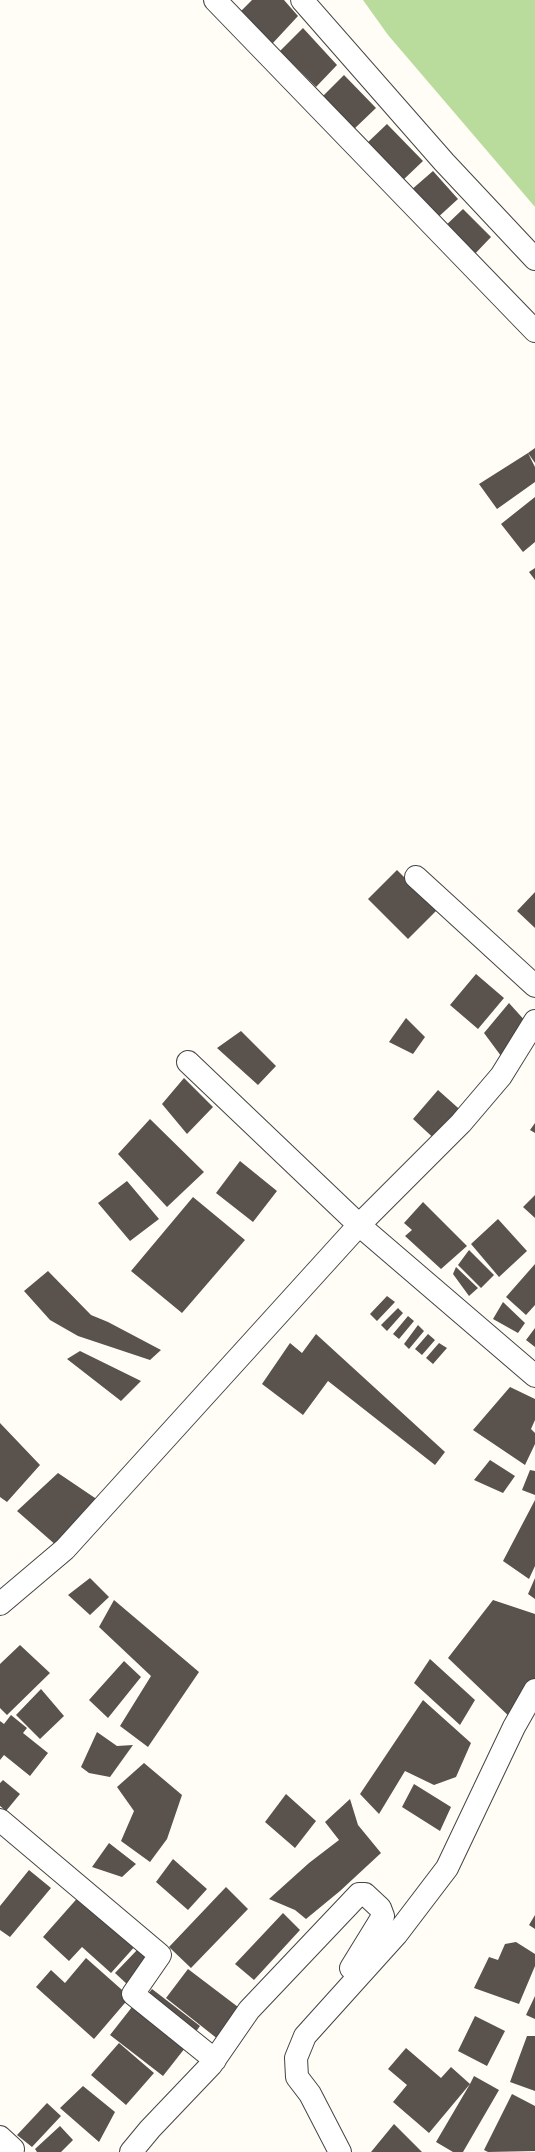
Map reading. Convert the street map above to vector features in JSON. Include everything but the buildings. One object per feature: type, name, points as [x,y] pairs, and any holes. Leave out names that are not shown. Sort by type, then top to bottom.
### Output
[{"type":"street","points":[[215,0],[535,331]]},
{"type":"street","points":[[302,0],[444,162],[535,259]]},
{"type":"street","points":[[416,877],[535,986]]},
{"type":"street","points":[[0,1604],[65,1549],[359,1225],[461,1123],[501,1076],[535,1021]]},
{"type":"street","points":[[188,1062],[359,1225],[535,1376]]},
{"type":"street","points":[[340,2152],[310,2094],[297,2077],[296,2058],[305,2036],[396,1935],[447,1868],[514,1727],[535,1690]]},
{"type":"street","points":[[0,1820],[160,1955],[133,1994],[215,2060]]},
{"type":"street","points":[[132,2152],[150,2130],[215,2060],[249,2010],[359,1894],[365,1894],[380,1908],[383,1916],[345,1978],[328,2010]]},
{"type":"green space","points":[[363,0],[535,0],[535,207],[388,35]]}]
